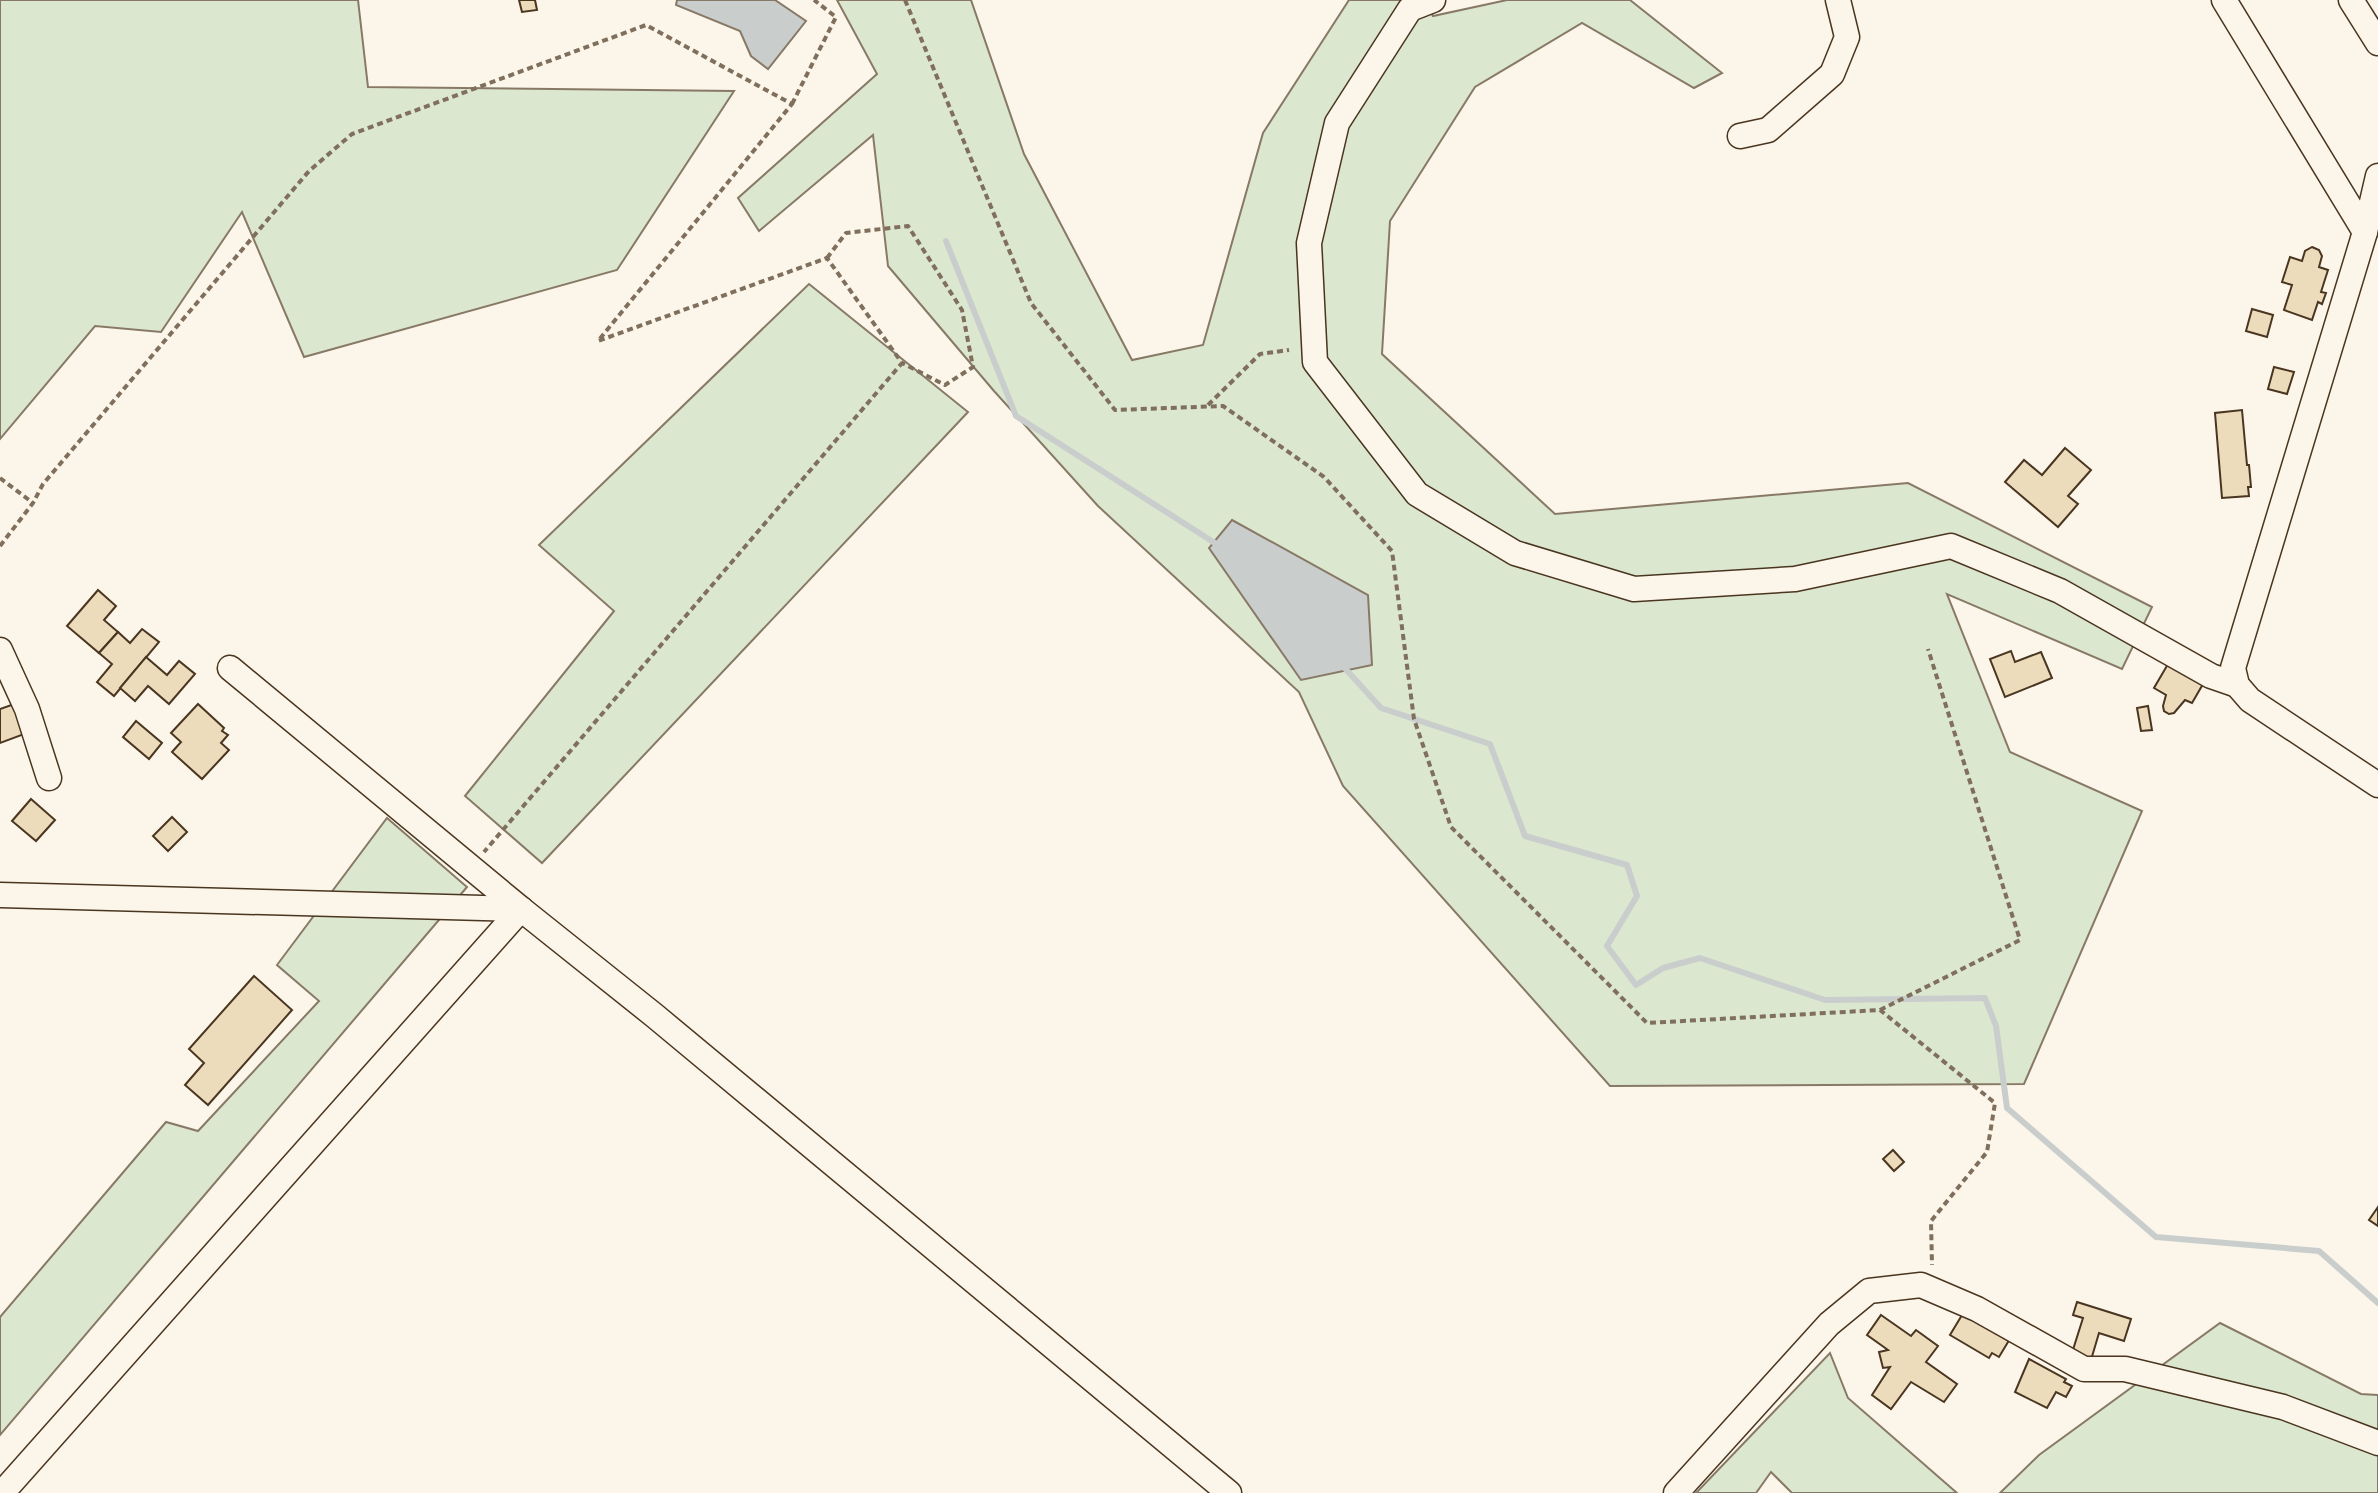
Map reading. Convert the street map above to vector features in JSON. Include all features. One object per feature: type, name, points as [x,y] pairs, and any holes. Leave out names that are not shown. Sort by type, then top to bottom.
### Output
[{"type":"street","points":[[1433,0],[1410,9],[1337,123],[1309,243],[1315,362],[1417,494],[1515,553],[1634,589],[1795,579],[1951,546],[2060,591],[2211,676],[2237,685]]},
{"type":"street","points":[[1740,136],[1768,130],[1832,74],[1847,37],[1838,0]]},
{"type":"street","points":[[2224,0],[2365,232]]},
{"type":"street","points":[[2351,0],[2378,43]]},
{"type":"street","points":[[2378,176],[2365,232],[2233,668],[2237,685],[2250,700],[2378,785]]},
{"type":"street","points":[[0,650],[27,709],[49,778]]},
{"type":"street","points":[[230,668],[1229,1493]]},
{"type":"street","points":[[0,895],[521,909]]},
{"type":"street","points":[[2,1493],[521,909]]},
{"type":"street","points":[[1676,1493],[1829,1324],[1869,1291],[1921,1285],[1977,1309],[2084,1369],[2125,1369],[2283,1407],[2378,1443]]},
{"type":"path","points":[[814,0],[836,17],[792,104],[598,341],[827,258],[846,233],[908,226],[962,310],[973,367],[945,385],[902,363],[827,258]]},
{"type":"path","points":[[905,0],[1031,303],[1115,410],[1223,406],[1324,477],[1392,551],[1414,719],[1451,827],[1647,1023],[1880,1010],[2020,940],[1928,649]]},
{"type":"path","points":[[0,546],[33,503],[43,484],[309,171],[352,134],[646,25],[792,104]]},
{"type":"path","points":[[1206,407],[1260,354],[1289,350]]},
{"type":"path","points":[[472,866],[902,363]]},
{"type":"path","points":[[0,478],[33,503]]},
{"type":"path","points":[[1880,1010],[1995,1103],[1987,1152],[1931,1221],[1933,1288]]},
{"type":"green space","points":[[0,0],[358,0],[368,87],[734,91],[617,270],[304,357],[242,212],[161,332],[95,326],[0,439]]},
{"type":"green space","points":[[837,0],[971,0],[1024,154],[1132,360],[1203,345],[1263,133],[1349,0],[1424,0],[1433,16],[1507,0],[1630,0],[1722,73],[1694,88],[1582,23],[1475,87],[1390,221],[1382,354],[1555,514],[1908,483],[2152,607],[2122,669],[1947,594],[2010,752],[2142,811],[2024,1084],[1610,1086],[1343,786],[1299,692],[1098,506],[994,391],[888,266],[873,135],[759,231],[738,198],[877,74]]},
{"type":"green space","points":[[809,284],[968,412],[542,863],[465,796],[614,611],[539,545]]},
{"type":"green space","points":[[387,818],[467,887],[0,1435],[0,1317],[166,1122],[198,1131],[319,1001],[277,965]]},
{"type":"green space","points":[[2220,1323],[2361,1394],[2378,1395],[2378,1493],[2000,1493],[2039,1455]]},
{"type":"green space","points":[[1830,1353],[1848,1398],[1957,1493],[1792,1493],[1771,1472],[1756,1493],[1696,1493]]},
{"type":"shaded area","points":[[677,0],[775,0],[806,21],[768,69],[751,56],[740,31],[676,5]]},
{"type":"shaded area","points":[[1232,520],[1368,595],[1372,665],[1301,680],[1209,548]]},
{"type":"building","points":[[519,0],[535,0],[537,10],[522,12]]},
{"type":"building","points":[[2312,247],[2319,250],[2322,256],[2319,267],[2328,270],[2321,292],[2326,293],[2322,304],[2318,302],[2312,320],[2284,310],[2292,285],[2282,282],[2290,257],[2302,261],[2305,251]]},
{"type":"building","points":[[2252,309],[2273,315],[2267,337],[2246,331]]},
{"type":"building","points":[[2274,367],[2294,372],[2287,394],[2268,389]]},
{"type":"building","points":[[2242,410],[2251,487],[2248,487],[2249,496],[2222,498],[2215,413]]},
{"type":"building","points":[[2065,448],[2091,470],[2068,496],[2078,504],[2058,527],[2005,482],[2024,460],[2042,475]]},
{"type":"building","points":[[98,590],[116,606],[104,620],[118,632],[99,653],[67,626]]},
{"type":"building","points":[[142,629],[159,642],[114,696],[97,682],[112,664],[99,653],[118,632],[130,643]]},
{"type":"building","points":[[2011,651],[2015,662],[2041,652],[2052,678],[2005,697],[1990,659]]},
{"type":"building","points":[[146,657],[167,675],[179,661],[195,674],[169,704],[148,686],[135,701],[120,688]]},
{"type":"building","points":[[2168,664],[2203,684],[2192,703],[2185,700],[2174,713],[2169,714],[2163,706],[2166,695],[2154,688]]},
{"type":"building","points":[[17,703],[27,733],[0,743],[0,709]]},
{"type":"building","points":[[198,704],[224,728],[222,731],[228,735],[221,743],[229,750],[202,779],[172,752],[181,742],[171,733]]},
{"type":"building","points":[[2148,706],[2152,730],[2141,731],[2137,708]]},
{"type":"building","points":[[136,721],[162,743],[149,759],[123,737]]},
{"type":"building","points":[[31,799],[55,820],[36,841],[12,821]]},
{"type":"building","points":[[172,817],[187,832],[168,851],[153,836]]},
{"type":"building","points":[[254,976],[292,1010],[208,1105],[185,1085],[204,1063],[189,1049]]},
{"type":"building","points":[[1893,1150],[1904,1162],[1894,1171],[1883,1159]]},
{"type":"building","points":[[2378,1207],[2378,1226],[2369,1220]]},
{"type":"building","points":[[2077,1302],[2131,1319],[2124,1341],[2099,1333],[2091,1360],[2072,1353],[2083,1318],[2073,1315]]},
{"type":"building","points":[[1965,1310],[2011,1337],[1999,1357],[1992,1353],[1989,1358],[1950,1335]]},
{"type":"building","points":[[1881,1315],[1911,1336],[1916,1330],[1938,1346],[1926,1362],[1957,1384],[1944,1402],[1911,1382],[1891,1409],[1872,1395],[1890,1367],[1883,1368],[1879,1352],[1888,1350],[1867,1335]]},
{"type":"building","points":[[2029,1359],[2066,1379],[2064,1382],[2072,1386],[2066,1397],[2056,1392],[2047,1408],[2015,1392]]},
{"type":"waterway","points":[[946,241],[1016,416],[1218,545]]},
{"type":"waterway","points":[[1341,664],[1381,708],[1490,744],[1525,836],[1627,865],[1637,896],[1607,946],[1636,985],[1663,968],[1700,958],[1825,1000],[1985,998],[1996,1026],[2007,1108],[2156,1237],[2319,1251],[2378,1303]]}]
